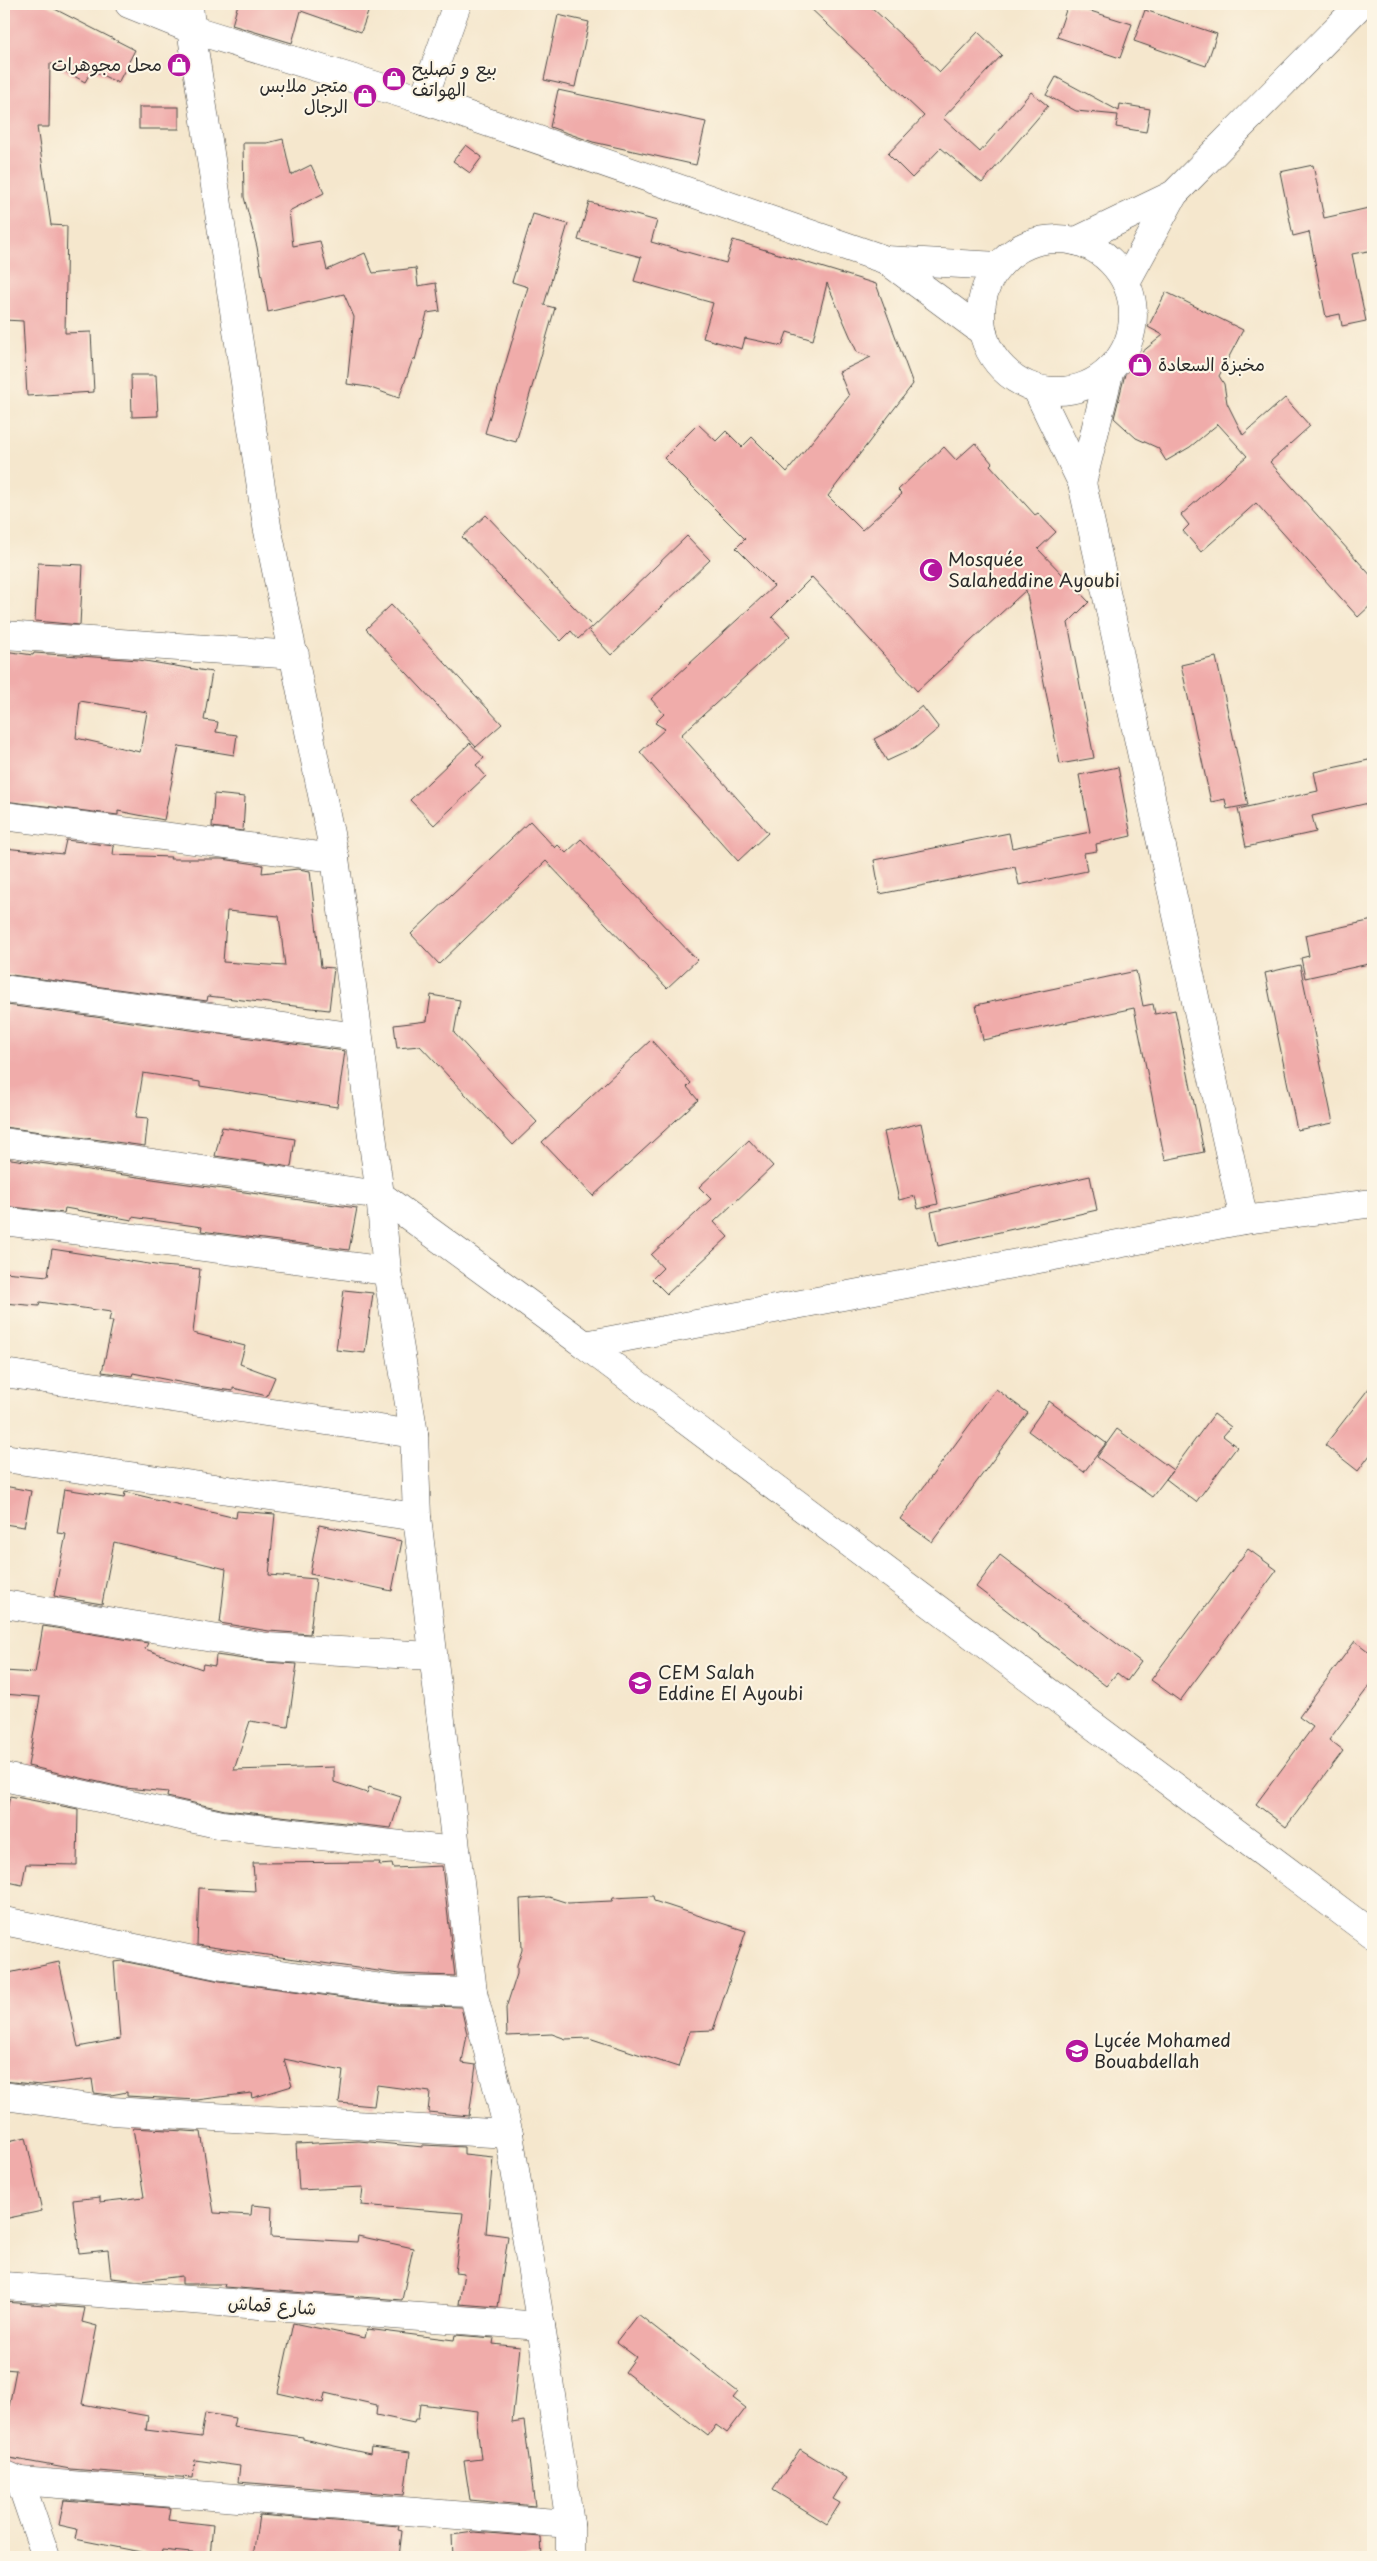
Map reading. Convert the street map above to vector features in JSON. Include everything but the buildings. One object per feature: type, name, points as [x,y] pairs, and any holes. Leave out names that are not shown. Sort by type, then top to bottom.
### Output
[{"type":"street","points":[[130,4],[190,16],[423,100],[886,260],[999,266]]},
{"type":"street","points":[[423,100],[456,4]]},
{"type":"street","points":[[1126,282],[1174,194],[1361,4]]},
{"type":"street","points":[[190,16],[267,526],[335,858],[380,1194],[387,1271],[414,1434],[417,1517],[473,1992],[509,2134],[541,2326],[570,2524],[570,2557]]},
{"type":"street","points":[[1076,241],[1174,194]]},
{"type":"street","points":[[1055,239],[1076,241],[1096,250],[1114,264],[1126,282],[1132,300],[1134,319],[1130,338],[1122,355],[1110,370],[1094,382],[1075,389],[1055,391],[1036,388],[1018,380],[1002,367],[990,351],[983,332],[982,309],[987,286],[999,266],[1015,252],[1034,243],[1055,239]]},
{"type":"street","points":[[886,260],[983,332]]},
{"type":"street","points":[[1082,483],[1110,370]]},
{"type":"street","points":[[1036,388],[1082,483],[1244,1220]]},
{"type":"street","points":[[4,635],[294,655]]},
{"type":"street","points":[[4,816],[335,858]]},
{"type":"street","points":[[4,989],[358,1037]]},
{"type":"street","points":[[4,1142],[380,1194],[585,1345],[1373,1936]]},
{"type":"street","points":[[585,1345],[1244,1220],[1373,1203]]},
{"type":"street","points":[[4,1221],[387,1271]]},
{"type":"street","points":[[4,1373],[414,1434]]},
{"type":"street","points":[[4,1458],[417,1517]]},
{"type":"street","points":[[4,1604],[267,1647],[432,1656]]},
{"type":"street","points":[[4,1777],[222,1825],[455,1851]]},
{"type":"street","points":[[4,1921],[222,1966],[398,1990],[473,1992]]},
{"type":"street","points":[[4,2096],[112,2111],[509,2134]]},
{"type":"street","name":"شارع قماش","points":[[4,2286],[541,2326]]},
{"type":"street","points":[[46,2557],[12,2477],[570,2524]]},
{"type":"place","name":"محل مجوهرات","points":[[179,65]]},
{"type":"place","name":"بيع و تصليح الهواتف","points":[[394,79]]},
{"type":"place","name":"متجر ملابس الرجال","points":[[365,96]]},
{"type":"place","name":"مخبزة السعادة","points":[[1140,365]]},
{"type":"place","name":"Mosquée Salaheddine Ayoubi","points":[[931,570]]},
{"type":"place","name":"CEM Salah Eddine El Ayoubi","points":[[640,1683]]},
{"type":"place","name":"Lycée Mohamed Bouabdellah","points":[[1077,2051]]}]
